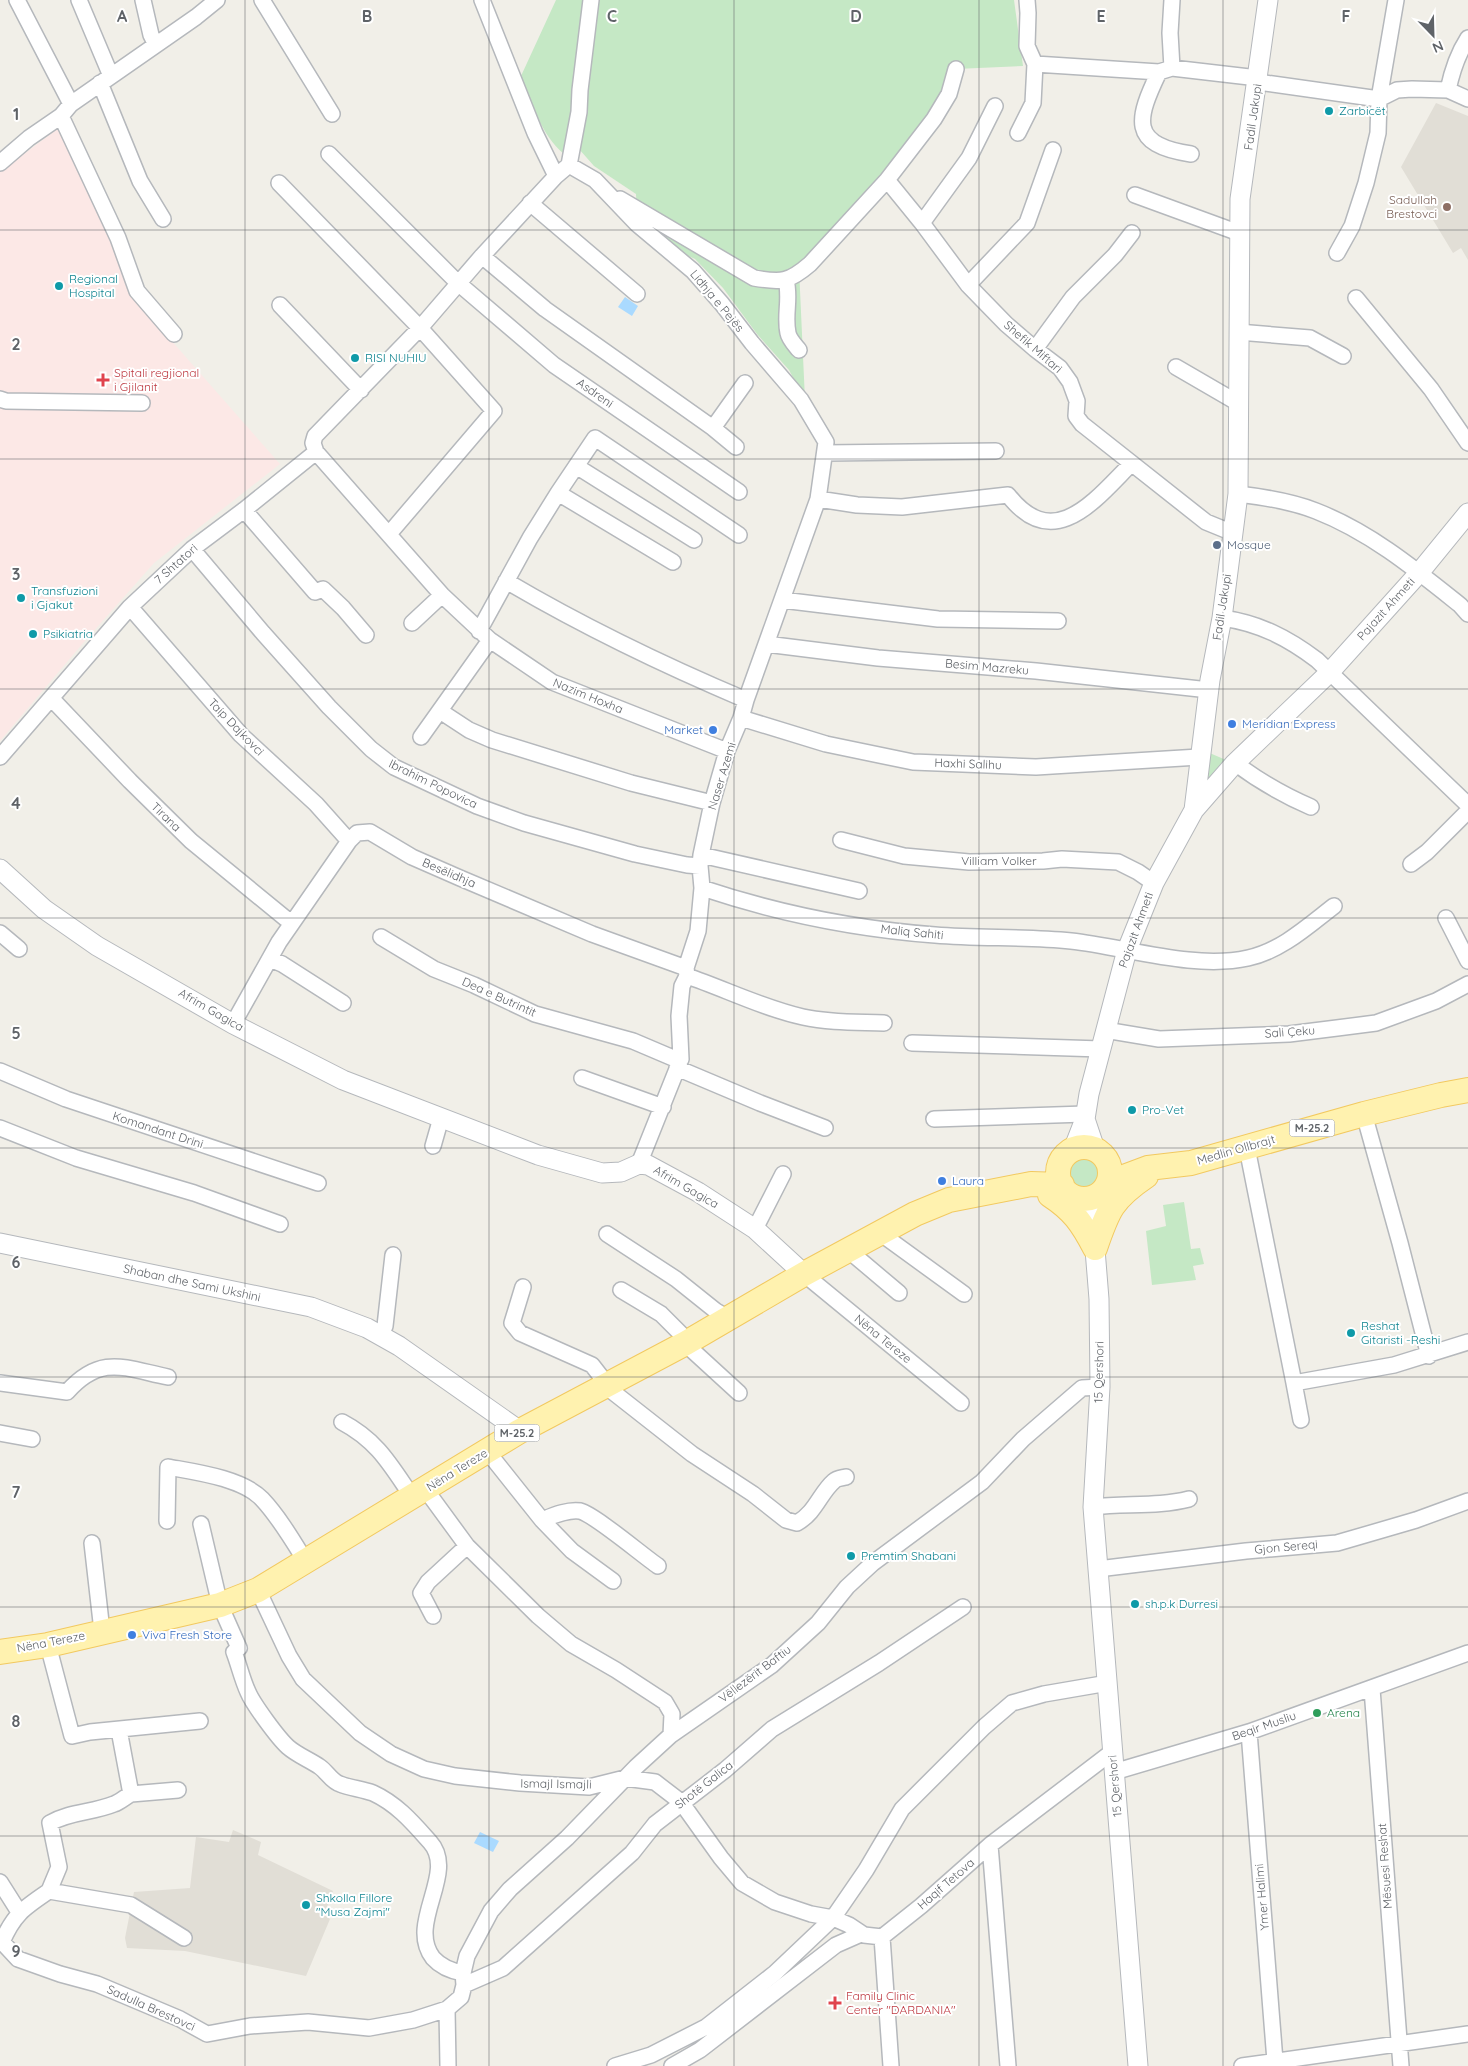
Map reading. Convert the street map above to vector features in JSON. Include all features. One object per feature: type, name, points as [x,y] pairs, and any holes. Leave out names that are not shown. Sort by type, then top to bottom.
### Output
[{"type":"main road","name":"Medlin Ollbrajt","points":[[1085,1173],[1191,1163],[1364,1114],[1468,1090]]},
{"type":"main road","points":[[1094,1243],[1106,1215],[1114,1203],[1124,1191],[1153,1168]]},
{"type":"main road","name":"Nëna Tereze","points":[[0,1652],[48,1645],[220,1605],[258,1590],[520,1431],[686,1343],[804,1274],[915,1214],[950,1200],[1085,1173]]},
{"type":"main road","points":[[1028,1184],[1066,1205],[1081,1221],[1094,1243]]},
{"type":"street","points":[[18,0],[71,104]]},
{"type":"street","points":[[79,0],[140,181],[163,218]]},
{"type":"street","points":[[143,0],[151,35],[156,45]]},
{"type":"street","points":[[0,163],[29,138],[61,116],[71,104],[217,0]]},
{"type":"street","points":[[262,0],[332,114]]},
{"type":"street","points":[[482,0],[535,133],[556,176]]},
{"type":"street","points":[[316,452],[313,443],[315,436],[420,328],[482,256],[556,176],[569,165],[579,112],[590,0]]},
{"type":"street","points":[[1018,133],[1033,103],[1036,64],[1027,46],[1027,0]]},
{"type":"street","points":[[1172,0],[1166,70],[1144,102],[1142,118],[1144,132],[1152,141],[1170,151],[1190,154]]},
{"type":"street","name":"Fadil Jakupi","points":[[1194,810],[1208,690],[1222,618],[1238,494],[1240,199],[1268,0]]},
{"type":"street","points":[[1337,253],[1352,226],[1366,184],[1378,133],[1379,99],[1396,0]]},
{"type":"street","points":[[1448,90],[1451,73],[1458,53],[1468,38]]},
{"type":"street","points":[[1036,64],[1166,70],[1258,80],[1379,99],[1397,90],[1448,90],[1468,99]]},
{"type":"street","points":[[614,198],[622,199],[754,278],[774,282],[786,280],[800,273],[810,264],[887,180],[934,119],[949,94],[956,69]]},
{"type":"street","points":[[922,222],[969,158],[995,106]]},
{"type":"street","points":[[61,116],[118,238],[137,291],[174,334]]},
{"type":"street","points":[[968,285],[1028,223],[1053,150]]},
{"type":"street","name":"Asdreni","points":[[329,154],[458,283],[554,365],[739,492]]},
{"type":"street","name":"Lidhja e Pejës","points":[[569,165],[595,180],[637,224],[693,271],[801,400],[826,442],[825,453]]},
{"type":"street","name":"Shefik Miftari","points":[[887,180],[922,222],[968,285],[1006,324],[1060,368],[1070,382],[1077,401],[1076,416],[1082,424],[1206,522],[1233,533]]},
{"type":"street","points":[[280,183],[420,328],[494,410],[389,534]]},
{"type":"street","points":[[1135,195],[1239,233]]},
{"type":"street","points":[[530,204],[637,294]]},
{"type":"street","points":[[1035,349],[1074,297],[1115,255],[1132,233]]},
{"type":"street","points":[[482,256],[545,309],[713,428],[736,447]]},
{"type":"street","points":[[786,280],[790,293],[787,318],[788,335],[799,350]]},
{"type":"street","points":[[1356,298],[1430,389],[1468,443]]},
{"type":"street","points":[[280,304],[361,390]]},
{"type":"street","points":[[1238,332],[1310,338],[1344,356]]},
{"type":"street","points":[[1176,367],[1238,403]]},
{"type":"street","points":[[713,428],[745,383]]},
{"type":"street","points":[[0,399],[6,401],[142,403]]},
{"type":"street","points":[[421,737],[440,711],[484,635],[506,581],[558,493],[595,438],[740,535]]},
{"type":"street","points":[[825,453],[996,451]]},
{"type":"street","name":"Nazim Hoxha","points":[[316,452],[442,595],[484,635],[552,682],[727,751]]},
{"type":"street","name":"7 Shtatori","points":[[0,757],[130,607],[192,549],[316,452]]},
{"type":"street","name":"Naser Azemi","points":[[639,1164],[679,1063],[679,1016],[682,986],[698,931],[702,888],[701,860],[712,803],[727,751],[741,718],[818,499],[825,453]]},
{"type":"street","points":[[818,499],[856,505],[902,507],[1001,494],[1008,495],[1024,512],[1036,518],[1059,521],[1071,518],[1092,503],[1132,464]]},
{"type":"street","points":[[576,466],[694,540]]},
{"type":"street","points":[[558,493],[673,562]]},
{"type":"street","points":[[1238,494],[1270,498],[1316,511],[1392,551],[1460,605],[1468,614]]},
{"type":"street","points":[[244,510],[315,592],[323,590],[343,608],[366,635]]},
{"type":"street","name":"Pajazit Ahmeti","points":[[1085,1116],[1105,1030],[1127,950],[1154,883],[1194,810],[1235,763],[1330,673],[1419,573],[1468,513]]},
{"type":"street","name":"Ibrahim Popovica","points":[[192,549],[263,633],[330,707],[371,749],[394,767],[476,806],[524,824],[635,854],[686,865],[701,860],[859,891]]},
{"type":"street","points":[[506,581],[569,617],[686,675],[746,700]]},
{"type":"street","points":[[412,623],[442,595]]},
{"type":"street","points":[[782,600],[938,619],[1058,621]]},
{"type":"street","name":"Taip Dajkovci","points":[[130,607],[241,735],[316,804],[349,841]]},
{"type":"street","points":[[1222,618],[1253,624],[1279,634],[1317,660],[1468,805]]},
{"type":"street","name":"Besim Mazreku","points":[[766,644],[878,658],[1036,671],[1208,690]]},
{"type":"street","name":"Tirana","points":[[51,698],[130,781],[191,841],[285,918],[294,920]]},
{"type":"street","points":[[440,711],[469,730],[492,740],[631,783],[712,803]]},
{"type":"street","name":"Haxhi Salihu","points":[[741,718],[826,744],[913,762],[1036,767],[1199,757]]},
{"type":"street","points":[[1235,763],[1285,796],[1312,807]]},
{"type":"street","points":[[1411,864],[1427,852],[1468,811]]},
{"type":"street","name":"Besëlidhja","points":[[349,841],[357,832],[370,832],[412,857],[592,934],[768,1006],[803,1017],[832,1022],[884,1022]]},
{"type":"street","name":"Villiam Volker","points":[[841,840],[904,856],[969,862],[1043,862],[1062,859],[1118,862],[1154,883]]},
{"type":"street","points":[[233,1024],[279,942],[349,841]]},
{"type":"street","name":"Afrim Gagica","points":[[0,869],[44,909],[97,946],[233,1024],[343,1080],[538,1155],[602,1173],[621,1172],[639,1164],[648,1165],[698,1192],[755,1229],[804,1274]]},
{"type":"street","name":"Maliq Sahiti","points":[[702,888],[787,912],[864,927],[936,936],[1002,936],[1071,941],[1217,962],[1248,958],[1281,944],[1334,906]]},
{"type":"street","points":[[1446,918],[1468,961]]},
{"type":"street","points":[[0,933],[19,949]]},
{"type":"street","name":"Dea e Butrintit","points":[[380,937],[434,969],[474,985],[535,1014],[633,1041],[673,1058],[679,1063],[760,1103],[825,1128]]},
{"type":"street","points":[[270,959],[282,964],[343,1003]]},
{"type":"street","name":"Sali Çeku","points":[[1105,1030],[1159,1039],[1289,1034],[1337,1028],[1376,1023],[1436,1001],[1468,984]]},
{"type":"street","points":[[912,1043],[1101,1049]]},
{"type":"street","name":"Komandant Drini","points":[[0,1071],[66,1099],[318,1183]]},
{"type":"street","points":[[582,1078],[663,1107]]},
{"type":"street","points":[[1364,1114],[1429,1356]]},
{"type":"street","points":[[934,1118],[1085,1116],[1085,1173]]},
{"type":"street","points":[[434,1146],[441,1118]]},
{"type":"street","points":[[0,1128],[76,1158],[194,1193],[280,1224]]},
{"type":"street","points":[[1247,1148],[1268,1264],[1302,1420]]},
{"type":"street","name":"15 Qershori","points":[[1085,1173],[1099,1299],[1100,1387],[1093,1507],[1138,2066]]},
{"type":"street","points":[[755,1229],[783,1174]]},
{"type":"street","points":[[880,1233],[964,1294]]},
{"type":"street","points":[[607,1234],[676,1278],[716,1312],[728,1318]]},
{"type":"street","name":"Shaban dhe Sami Ukshini","points":[[0,1243],[311,1307],[381,1335],[520,1431]]},
{"type":"street","points":[[848,1250],[899,1294]]},
{"type":"street","points":[[381,1335],[385,1326],[393,1255]]},
{"type":"street","name":"Nëna Tereze","points":[[804,1274],[961,1403]]},
{"type":"street","points":[[523,1287],[512,1323],[520,1333],[592,1365],[613,1392],[685,1448],[753,1494],[786,1520],[796,1523],[804,1519],[835,1480],[846,1477]]},
{"type":"street","points":[[621,1290],[661,1314],[681,1334],[686,1343],[739,1393]]},
{"type":"street","points":[[1294,1383],[1394,1365],[1429,1356],[1468,1342]]},
{"type":"street","points":[[0,1383],[67,1392],[78,1380],[89,1373],[112,1366],[168,1377]]},
{"type":"street","name":"Vëllezërit Baftiu","points":[[463,1979],[467,1956],[491,1911],[510,1889],[567,1838],[625,1778],[671,1736],[772,1665],[818,1623],[846,1587],[913,1532],[982,1482],[1023,1439],[1082,1388],[1100,1387]]},
{"type":"street","name":"Nëna Tereze","points":[[342,1422],[354,1428],[380,1449],[419,1494]]},
{"type":"street","points":[[0,1434],[32,1439]]},
{"type":"street","points":[[487,1451],[542,1520],[572,1551],[613,1581]]},
{"type":"street","points":[[167,1521],[168,1467],[221,1479],[240,1485],[261,1498],[306,1562]]},
{"type":"street","points":[[419,1494],[467,1546],[532,1610],[571,1644],[616,1670],[665,1702],[672,1714],[671,1736]]},
{"type":"street","points":[[1093,1507],[1123,1503],[1170,1504],[1189,1499]]},
{"type":"street","name":"Gjon Sereqi","points":[[1098,1569],[1337,1542],[1416,1520],[1468,1501]]},
{"type":"street","points":[[542,1520],[562,1513],[580,1511],[597,1521],[658,1566]]},
{"type":"street","points":[[201,1524],[220,1605],[239,1648],[234,1652],[248,1693],[287,1746],[323,1769],[338,1784],[356,1788],[388,1801],[403,1813],[432,1844],[438,1860],[437,1880],[424,1932],[427,1949],[436,1961],[463,1979],[461,1997],[447,2009],[448,2066]]},
{"type":"street","name":"Nëna Tereze","points":[[92,1543],[102,1632]]},
{"type":"street","points":[[433,1616],[422,1594],[428,1582],[467,1546]]},
{"type":"street","name":"Ismajl Ismajli","points":[[258,1590],[289,1656],[303,1679],[360,1733],[391,1754],[424,1769],[455,1776],[520,1784],[589,1787],[625,1778],[656,1782],[681,1802],[721,1858],[742,1883],[775,1902],[811,1914],[833,1918],[861,1934],[882,1937]]},
{"type":"street","name":"Shotë Galica","points":[[463,1979],[503,1968],[632,1853],[655,1824],[681,1802],[725,1770],[772,1729],[879,1663],[963,1607]]},
{"type":"street","points":[[48,1645],[72,1736],[200,1721]]},
{"type":"street","name":"Beqir Musliu","points":[[1114,1772],[1249,1732],[1468,1653]]},
{"type":"street","points":[[615,2066],[651,2055],[706,2026],[775,1973],[833,1918],[866,1870],[902,1809],[984,1727],[1012,1703],[1044,1694],[1108,1683]]},
{"type":"street","name":"Mësuesi Reshat","points":[[1372,1689],[1401,2066]]},
{"type":"street","points":[[119,1730],[131,1794]]},
{"type":"street","name":"Ymer Halimi","points":[[1249,1732],[1275,2061]]},
{"type":"street","name":"Haqif Tetova","points":[[882,1937],[921,1906],[990,1845],[1112,1752]]},
{"type":"street","points":[[1,1943],[9,1926],[19,1912],[49,1891],[59,1868],[50,1823],[68,1814],[91,1811],[116,1804],[131,1794],[178,1790]]},
{"type":"street","points":[[990,1845],[1008,2066]]},
{"type":"street","points":[[0,1882],[19,1912]]},
{"type":"street","points":[[49,1891],[131,1905],[184,1938]]},
{"type":"street","points":[[672,2066],[700,2050],[836,1945],[861,1934]]},
{"type":"street","points":[[882,1937],[891,2066]]},
{"type":"street","name":"Sadulla Brestovci","points":[[1,1943],[18,1959],[60,1974],[97,1984],[180,2019],[207,2034],[250,2026],[308,2022],[368,2028],[413,2020],[447,2009]]},
{"type":"street","points":[[1242,2066],[1468,2034]]},
{"type":"shaded area","name":"Sadullah Brestovci","points":[[1436,103],[1468,116],[1468,260],[1461,248],[1453,253],[1401,167]]},
{"type":"shaded area","name":"Spitali regjional i Gjilanit","points":[[60,127],[114,241],[133,297],[280,464],[154,563],[0,741],[0,172]]},
{"type":"shaded area","points":[[233,1830],[261,1842],[258,1855],[333,1891],[324,1915],[330,1919],[306,1976],[185,1951],[127,1948],[125,1938],[134,1892],[190,1888],[196,1837],[229,1842]]},
{"type":"green space","points":[[556,0],[1014,0],[1023,66],[956,69],[933,115],[799,268],[805,400],[789,370],[757,334],[723,288],[695,259],[673,249],[637,216],[636,194],[594,166],[579,149],[564,154],[549,138],[533,108],[521,76]]},
{"type":"green space","points":[[1205,751],[1226,760],[1205,782]]},
{"type":"green space","points":[[1084,1152],[1098,1158],[1104,1172],[1098,1186],[1084,1192],[1070,1186],[1064,1172],[1070,1158]]},
{"type":"green space","points":[[1184,1202],[1191,1249],[1200,1248],[1204,1264],[1193,1266],[1196,1280],[1152,1285],[1146,1231],[1166,1226],[1163,1205]]},
{"type":"water","points":[[625,297],[638,306],[632,316],[618,307]]},
{"type":"water","points":[[480,1832],[499,1841],[493,1852],[474,1843]]},
{"type":"place","name":"Zarbicët","points":[[1329,111]]},
{"type":"place","name":"Sadullah Brestovci","points":[[1447,207]]},
{"type":"place","name":"Regional Hospital","points":[[59,286]]},
{"type":"place","name":"RISI NUHIU","points":[[355,358]]},
{"type":"place","name":"Spitali regjional i Gjilanit","points":[[103,380]]},
{"type":"place","name":"Mosque","points":[[1217,545]]},
{"type":"place","name":"Transfuzioni i Gjakut","points":[[21,598]]},
{"type":"place","name":"Psikiatria","points":[[33,634]]},
{"type":"place","name":"Meridian Express","points":[[1232,724]]},
{"type":"place","name":"Market","points":[[713,730]]},
{"type":"place","name":"Pro-Vet","points":[[1132,1110]]},
{"type":"place","name":"Laura","points":[[942,1181]]},
{"type":"place","name":"Reshat Gitaristi -Reshi","points":[[1351,1333]]},
{"type":"place","name":"Premtim Shabani","points":[[851,1556]]},
{"type":"place","name":"sh.p.k Durresi","points":[[1135,1604]]},
{"type":"place","name":"Viva Fresh Store","points":[[132,1635]]},
{"type":"place","name":"Arena","points":[[1317,1713]]},
{"type":"place","name":"Shkolla Fillore \"Musa Zajmi\"","points":[[306,1905]]},
{"type":"place","name":"Family Clinic Center \"DARDANIA\"","points":[[835,2003]]}]
